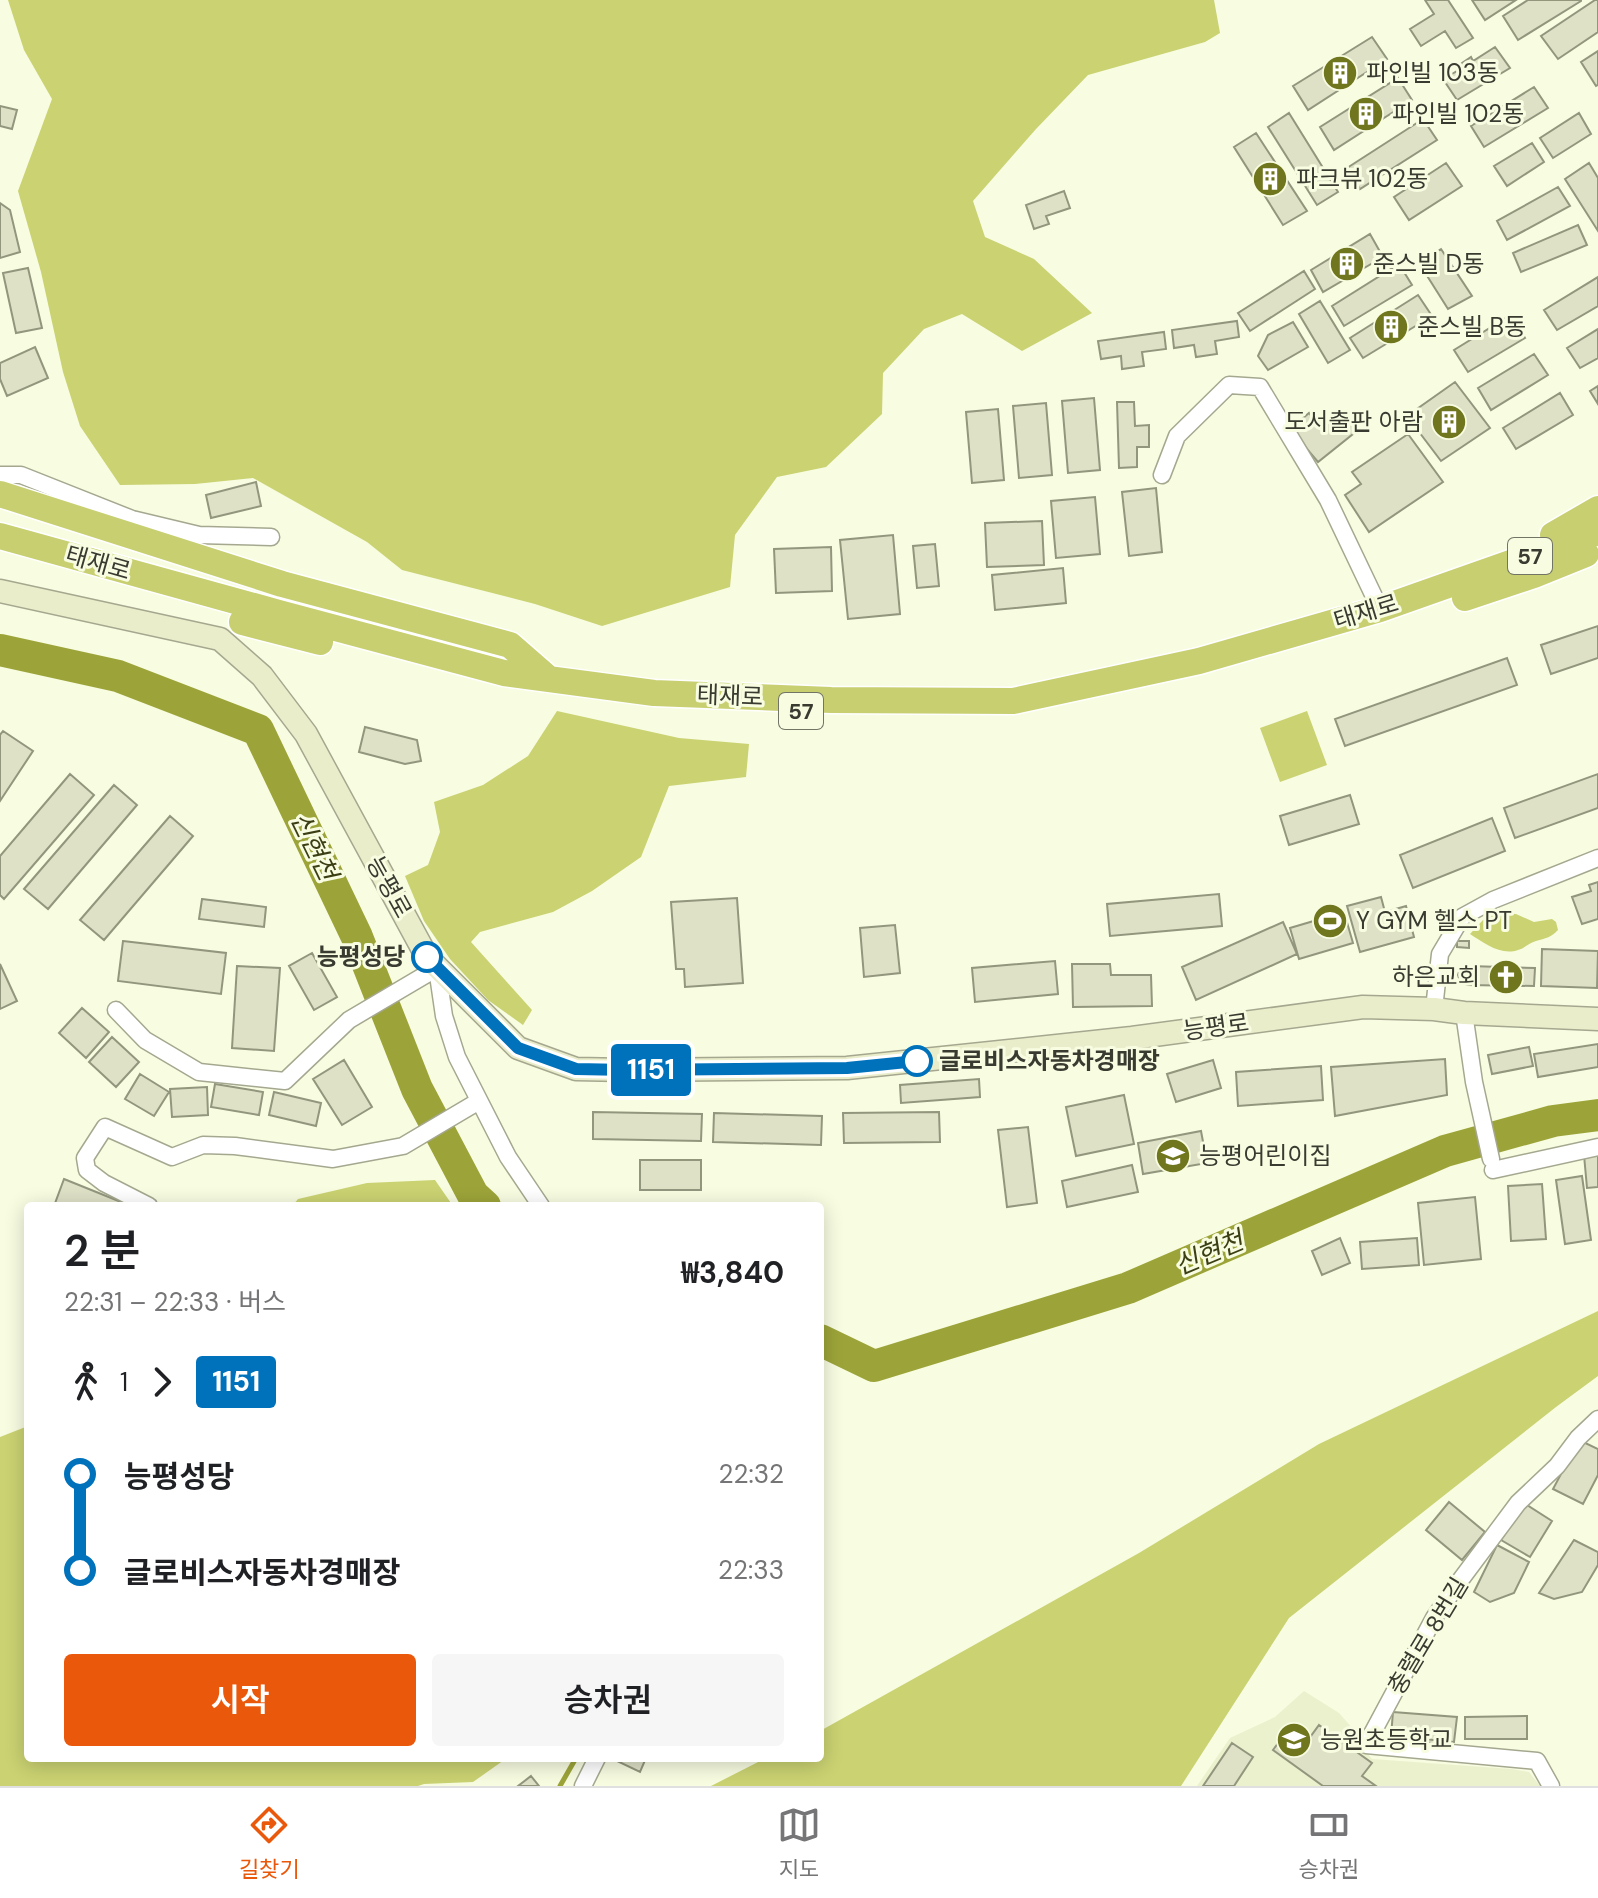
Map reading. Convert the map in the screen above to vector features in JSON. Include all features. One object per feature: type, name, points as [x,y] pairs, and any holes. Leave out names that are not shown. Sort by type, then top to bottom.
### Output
[{"type":"highway","points":[[0,494],[282,584],[510,645],[549,679]]},
{"type":"highway","points":[[1466,589],[1598,509]]},
{"type":"highway","name":"태재로","points":[[0,553],[282,633],[515,687],[648,708],[1018,715],[1200,672],[1466,589],[1598,532]]},
{"type":"highway","name":"태재로","points":[[0,536],[489,669],[654,693],[831,700],[1013,701],[1199,661],[1380,609],[1534,575],[1598,549]]},
{"type":"highway","points":[[1466,589],[1508,594],[1598,563]]},
{"type":"main road","name":"능평로","points":[[0,591],[220,639],[262,676],[306,734],[427,957],[518,1048],[576,1069],[847,1068],[1132,1038],[1363,1007],[1598,1019]]},
{"type":"street","points":[[1162,475],[1177,436],[1229,385],[1260,387],[1328,500],[1380,609]]},
{"type":"street","points":[[0,475],[21,475],[132,519],[199,535],[271,537]]},
{"type":"street","points":[[0,591],[0,602]]},
{"type":"street","points":[[1434,1009],[1440,954],[1462,917],[1493,900],[1598,858]]},
{"type":"street","points":[[116,1010],[145,1040],[199,1072],[285,1081],[349,1020],[437,968],[444,1016],[457,1057],[508,1157],[539,1202]]},
{"type":"street","points":[[1464,1013],[1474,1082],[1492,1165],[1598,1147]]},
{"type":"street","points":[[141,1202],[104,1183],[87,1170],[85,1158],[105,1127],[172,1157],[203,1145],[235,1146],[333,1159],[403,1146],[479,1101]]},
{"type":"street","name":"충렬로 8번길","points":[[1551,1786],[1537,1761],[1366,1745],[1426,1631],[1450,1594],[1518,1503],[1557,1466],[1578,1438],[1598,1419]]},
{"type":"street","points":[[583,1786],[595,1762]]},
{"type":"shaded area","name":"능원초등학교","points":[[1304,1691],[1339,1713],[1361,1738],[1358,1742],[1372,1759],[1511,1769],[1529,1772],[1540,1786],[1197,1786],[1230,1738],[1275,1717]]},
{"type":"green space","points":[[8,0],[1214,0],[1220,33],[1205,42],[1088,75],[973,201],[985,237],[1034,259],[1092,313],[1022,351],[962,314],[924,329],[883,373],[882,414],[826,467],[777,477],[735,535],[730,587],[602,626],[535,604],[402,570],[367,542],[253,478],[195,484],[120,485],[80,426],[63,372],[41,272],[18,191],[52,99],[24,50]]},
{"type":"green space","points":[[557,711],[679,738],[749,744],[746,777],[669,786],[641,857],[592,891],[553,912],[480,932],[471,942],[532,1010],[523,1025],[488,1000],[450,959],[424,921],[405,876],[428,865],[440,832],[434,802],[483,785],[528,756]]},
{"type":"green space","points":[[1307,711],[1327,765],[1280,782],[1260,728]]},
{"type":"green space","points":[[1496,913],[1516,914],[1534,922],[1552,919],[1558,930],[1518,950],[1499,950],[1470,934],[1483,920]]},
{"type":"green space","points":[[435,1180],[450,1202],[295,1202],[367,1183]]},
{"type":"green space","points":[[1598,1311],[1598,1376],[1289,1618],[1181,1786],[711,1786],[758,1762],[824,1762],[824,1729],[1139,1553],[1319,1444]]},
{"type":"green space","points":[[24,1428],[24,1762],[501,1762],[473,1782],[418,1786],[0,1786],[0,1437]]},
{"type":"building","points":[[1425,0],[1448,0],[1473,38],[1456,48],[1445,31],[1421,46],[1410,29],[1434,14]]},
{"type":"building","points":[[1472,0],[1516,0],[1485,20]]},
{"type":"building","points":[[1528,0],[1581,1],[1518,40],[1503,16]]},
{"type":"building","points":[[1598,0],[1598,32],[1558,59],[1541,36]]},
{"type":"building","name":"파인빌 103동","points":[[1372,37],[1387,59],[1308,110],[1293,86]]},
{"type":"building","points":[[1495,47],[1510,68],[1457,100],[1443,79],[1464,67],[1462,63],[1471,57],[1473,61]]},
{"type":"building","points":[[1598,51],[1598,85],[1596,86],[1581,62]]},
{"type":"building","name":"파인빌 102동","points":[[1398,78],[1412,100],[1334,150],[1320,127]]},
{"type":"building","points":[[1534,87],[1548,108],[1484,147],[1471,126]]},
{"type":"building","points":[[0,106],[17,110],[12,129],[0,126]]},
{"type":"building","points":[[1289,113],[1338,192],[1317,205],[1268,127]]},
{"type":"building","points":[[1579,113],[1591,134],[1553,158],[1540,138]]},
{"type":"building","points":[[1423,119],[1437,140],[1360,189],[1347,168]]},
{"type":"building","name":"파크뷰 102동","points":[[1256,133],[1307,211],[1283,225],[1234,147]]},
{"type":"building","points":[[1532,143],[1544,162],[1507,186],[1494,166]]},
{"type":"building","points":[[1446,163],[1462,186],[1409,220],[1394,197]]},
{"type":"building","points":[[1589,163],[1598,178],[1598,231],[1565,179]]},
{"type":"building","points":[[1558,187],[1570,206],[1507,240],[1497,221]]},
{"type":"building","points":[[1064,191],[1070,208],[1046,216],[1049,224],[1034,229],[1026,205]]},
{"type":"building","points":[[0,203],[10,210],[20,252],[0,258]]},
{"type":"building","points":[[1578,225],[1587,245],[1521,272],[1513,253]]},
{"type":"building","name":"준스빌 D동","points":[[1370,234],[1383,257],[1323,292],[1311,270]]},
{"type":"building","points":[[1441,249],[1472,296],[1448,309],[1419,263]]},
{"type":"building","points":[[1399,264],[1412,285],[1344,326],[1332,306]]},
{"type":"building","points":[[28,268],[42,328],[16,333],[3,273]]},
{"type":"building","points":[[1304,271],[1315,289],[1250,331],[1238,313]]},
{"type":"building","points":[[1598,277],[1598,306],[1557,330],[1544,310]]},
{"type":"building","name":"준스빌 B동","points":[[1418,295],[1432,316],[1363,358],[1350,338]]},
{"type":"building","points":[[1320,301],[1350,350],[1328,363],[1299,314]]},
{"type":"building","points":[[1511,315],[1525,338],[1468,372],[1454,350]]},
{"type":"building","points":[[1237,321],[1239,337],[1215,341],[1217,354],[1196,357],[1194,345],[1174,348],[1172,330]]},
{"type":"building","points":[[1293,322],[1308,347],[1268,370],[1258,356],[1268,335]]},
{"type":"building","points":[[1598,329],[1598,358],[1580,368],[1567,348]]},
{"type":"building","points":[[1164,332],[1166,349],[1142,352],[1144,366],[1122,369],[1121,356],[1101,359],[1098,341]]},
{"type":"building","points":[[35,347],[48,378],[7,396],[0,379],[0,363]]},
{"type":"building","points":[[1534,354],[1548,375],[1491,410],[1478,388]]},
{"type":"building","name":"도서출판 아람","points":[[1455,382],[1490,428],[1441,461],[1407,416]]},
{"type":"building","points":[[1598,386],[1598,404],[1590,391]]},
{"type":"building","points":[[1560,393],[1573,415],[1516,449],[1503,428]]},
{"type":"building","points":[[1094,398],[1100,470],[1068,473],[1062,401]]},
{"type":"building","points":[[1117,402],[1134,402],[1135,426],[1149,425],[1149,447],[1137,447],[1137,467],[1119,468]]},
{"type":"building","points":[[1046,403],[1052,475],[1019,478],[1013,406]]},
{"type":"building","points":[[998,409],[1004,480],[972,483],[966,412]]},
{"type":"building","points":[[1342,410],[1358,430],[1318,462],[1290,429],[1309,413],[1320,427]]},
{"type":"building","points":[[1408,434],[1443,482],[1369,532],[1345,495],[1361,484],[1352,472]]},
{"type":"building","points":[[256,482],[261,506],[211,518],[206,495]]},
{"type":"building","points":[[1156,488],[1162,552],[1129,556],[1122,492]]},
{"type":"building","points":[[1095,497],[1100,554],[1056,558],[1051,501]]},
{"type":"building","points":[[1042,521],[1044,565],[987,567],[985,523]]},
{"type":"building","points":[[893,535],[900,614],[848,619],[840,540]]},
{"type":"building","points":[[935,544],[939,586],[917,588],[913,546]]},
{"type":"building","points":[[831,547],[832,591],[776,593],[774,549]]},
{"type":"building","points":[[1063,568],[1066,603],[995,610],[992,575]]},
{"type":"building","points":[[1598,626],[1598,658],[1551,674],[1541,645]]},
{"type":"building","points":[[1507,658],[1517,685],[1345,746],[1335,719]]},
{"type":"building","points":[[365,727],[417,740],[421,761],[405,764],[359,752]]},
{"type":"building","points":[[3,731],[33,751],[0,801],[0,735]]},
{"type":"building","points":[[70,774],[94,795],[4,899],[0,895],[0,856]]},
{"type":"building","points":[[1598,774],[1598,808],[1515,838],[1504,808]]},
{"type":"building","points":[[114,785],[137,805],[48,909],[24,889]]},
{"type":"building","points":[[1350,795],[1359,824],[1289,845],[1280,816]]},
{"type":"building","points":[[170,816],[193,836],[104,940],[80,920]]},
{"type":"building","points":[[1492,818],[1505,851],[1413,888],[1400,855]]},
{"type":"building","points":[[1598,882],[1598,919],[1582,924],[1572,897],[1591,891],[1589,885]]},
{"type":"building","points":[[1219,894],[1222,926],[1110,936],[1107,904]]},
{"type":"building","points":[[1381,897],[1385,912],[1406,906],[1414,937],[1360,952],[1347,906]]},
{"type":"building","points":[[737,898],[743,983],[685,987],[684,969],[676,969],[671,902]]},
{"type":"building","points":[[202,899],[266,907],[264,927],[199,919]]},
{"type":"building","points":[[1344,912],[1353,943],[1299,959],[1290,928]]},
{"type":"building","points":[[1283,922],[1297,954],[1196,1000],[1182,967]]},
{"type":"building","points":[[895,925],[900,973],[864,977],[860,928]]},
{"type":"building","points":[[123,941],[226,953],[221,994],[118,981]]},
{"type":"building","points":[[1457,941],[1469,941],[1469,948],[1457,947]]},
{"type":"building","points":[[1542,949],[1598,951],[1597,988],[1541,986]]},
{"type":"building","points":[[312,953],[337,997],[314,1010],[289,966]]},
{"type":"building","points":[[1055,961],[1058,994],[975,1002],[972,968]]},
{"type":"building","points":[[0,964],[17,1001],[0,1009]]},
{"type":"building","points":[[1072,964],[1110,964],[1111,975],[1151,975],[1152,1006],[1073,1007]]},
{"type":"building","points":[[237,966],[280,968],[274,1051],[232,1048]]},
{"type":"building","points":[[1469,966],[1535,968],[1534,986],[1467,985],[1460,981],[1458,975],[1460,969]]},
{"type":"building","points":[[82,1008],[109,1032],[86,1058],[59,1033]]},
{"type":"building","points":[[112,1037],[139,1062],[116,1087],[89,1062]]},
{"type":"building","points":[[1598,1044],[1598,1067],[1538,1077],[1534,1054]]},
{"type":"building","points":[[1529,1047],[1533,1066],[1492,1074],[1488,1055]]},
{"type":"building","points":[[1445,1059],[1447,1095],[1335,1116],[1331,1067]]},
{"type":"building","points":[[344,1060],[372,1107],[342,1125],[313,1079]]},
{"type":"building","points":[[1213,1060],[1221,1088],[1176,1102],[1167,1074]]},
{"type":"building","points":[[1321,1066],[1323,1100],[1238,1106],[1236,1072]]},
{"type":"building","points":[[140,1074],[169,1092],[154,1116],[125,1099]]},
{"type":"building","points":[[979,1079],[980,1097],[901,1103],[900,1085]]},
{"type":"building","points":[[215,1084],[263,1092],[259,1115],[211,1107]]},
{"type":"building","points":[[207,1087],[208,1115],[172,1117],[170,1089]]},
{"type":"building","points":[[274,1092],[321,1103],[316,1126],[269,1115]]},
{"type":"building","points":[[1124,1095],[1134,1144],[1076,1156],[1066,1107]]},
{"type":"building","points":[[593,1112],[702,1114],[701,1141],[593,1139]]},
{"type":"building","points":[[939,1112],[940,1142],[844,1143],[843,1113]]},
{"type":"building","points":[[714,1113],[822,1116],[821,1145],[713,1142]]},
{"type":"building","points":[[1028,1127],[1037,1203],[1007,1207],[998,1130]]},
{"type":"building","points":[[1201,1131],[1207,1163],[1143,1174],[1138,1143]]},
{"type":"building","points":[[1598,1154],[1598,1187],[1587,1188],[1584,1155]]},
{"type":"building","points":[[640,1160],[701,1160],[701,1190],[640,1190]]},
{"type":"building","points":[[1132,1165],[1138,1192],[1067,1207],[1062,1181]]},
{"type":"building","points":[[1582,1176],[1591,1240],[1565,1244],[1556,1180]]},
{"type":"building","points":[[64,1179],[121,1202],[55,1202]]},
{"type":"building","points":[[1542,1184],[1546,1239],[1511,1241],[1508,1186]]},
{"type":"building","points":[[1475,1197],[1481,1259],[1424,1265],[1418,1203]]},
{"type":"building","points":[[1340,1238],[1350,1263],[1322,1275],[1312,1251]]},
{"type":"building","points":[[1417,1238],[1419,1265],[1362,1269],[1360,1242]]},
{"type":"building","points":[[1579,1440],[1598,1449],[1598,1475],[1583,1504],[1553,1489]]},
{"type":"building","points":[[1449,1502],[1485,1532],[1462,1560],[1426,1530]]},
{"type":"building","points":[[1524,1503],[1552,1521],[1530,1557],[1501,1540]]},
{"type":"building","points":[[1574,1540],[1598,1552],[1598,1565],[1582,1592],[1554,1599],[1539,1593]]},
{"type":"building","points":[[1497,1545],[1529,1562],[1514,1593],[1490,1602],[1474,1592]]},
{"type":"building","points":[[1393,1712],[1457,1717],[1454,1742],[1391,1736]]},
{"type":"building","points":[[1527,1716],[1527,1739],[1465,1739],[1465,1717]]},
{"type":"building","points":[[1319,1725],[1372,1763],[1362,1776],[1376,1786],[1323,1786],[1273,1750],[1290,1727],[1308,1740]]},
{"type":"building","points":[[1232,1743],[1253,1757],[1234,1786],[1203,1786]]},
{"type":"building","points":[[619,1762],[644,1762],[640,1772]]},
{"type":"building","points":[[531,1776],[539,1786],[518,1786]]},
{"type":"waterway","name":"신현천","points":[[0,650],[118,676],[258,730],[357,937],[417,1089],[473,1195],[481,1202]]},
{"type":"waterway","name":"신현천","points":[[824,1342],[874,1366],[1128,1288],[1445,1151],[1553,1121],[1598,1115]]},
{"type":"waterway","points":[[560,1786],[574,1762]]},
{"type":"bus line","name":"1151","points":[[427,957],[518,1048],[576,1069],[847,1068],[917,1061]]},
{"type":"place","name":"파인빌 103동","points":[[1340,73]]},
{"type":"place","name":"파인빌 102동","points":[[1366,114]]},
{"type":"place","name":"파크뷰 102동","points":[[1270,179]]},
{"type":"place","name":"준스빌 D동","points":[[1347,264]]},
{"type":"place","name":"준스빌 B동","points":[[1391,327]]},
{"type":"place","name":"도서출판 아람","points":[[1449,422]]},
{"type":"place","name":"Y GYM 헬스 PT","points":[[1330,921]]},
{"type":"place","name":"능평성당","points":[[427,957]]},
{"type":"place","name":"하은교회","points":[[1506,977]]},
{"type":"place","name":"글로비스자동차경매장","points":[[917,1061]]},
{"type":"place","name":"능평어린이집","points":[[1173,1156]]},
{"type":"place","name":"능원초등학교","points":[[1294,1740]]}]
